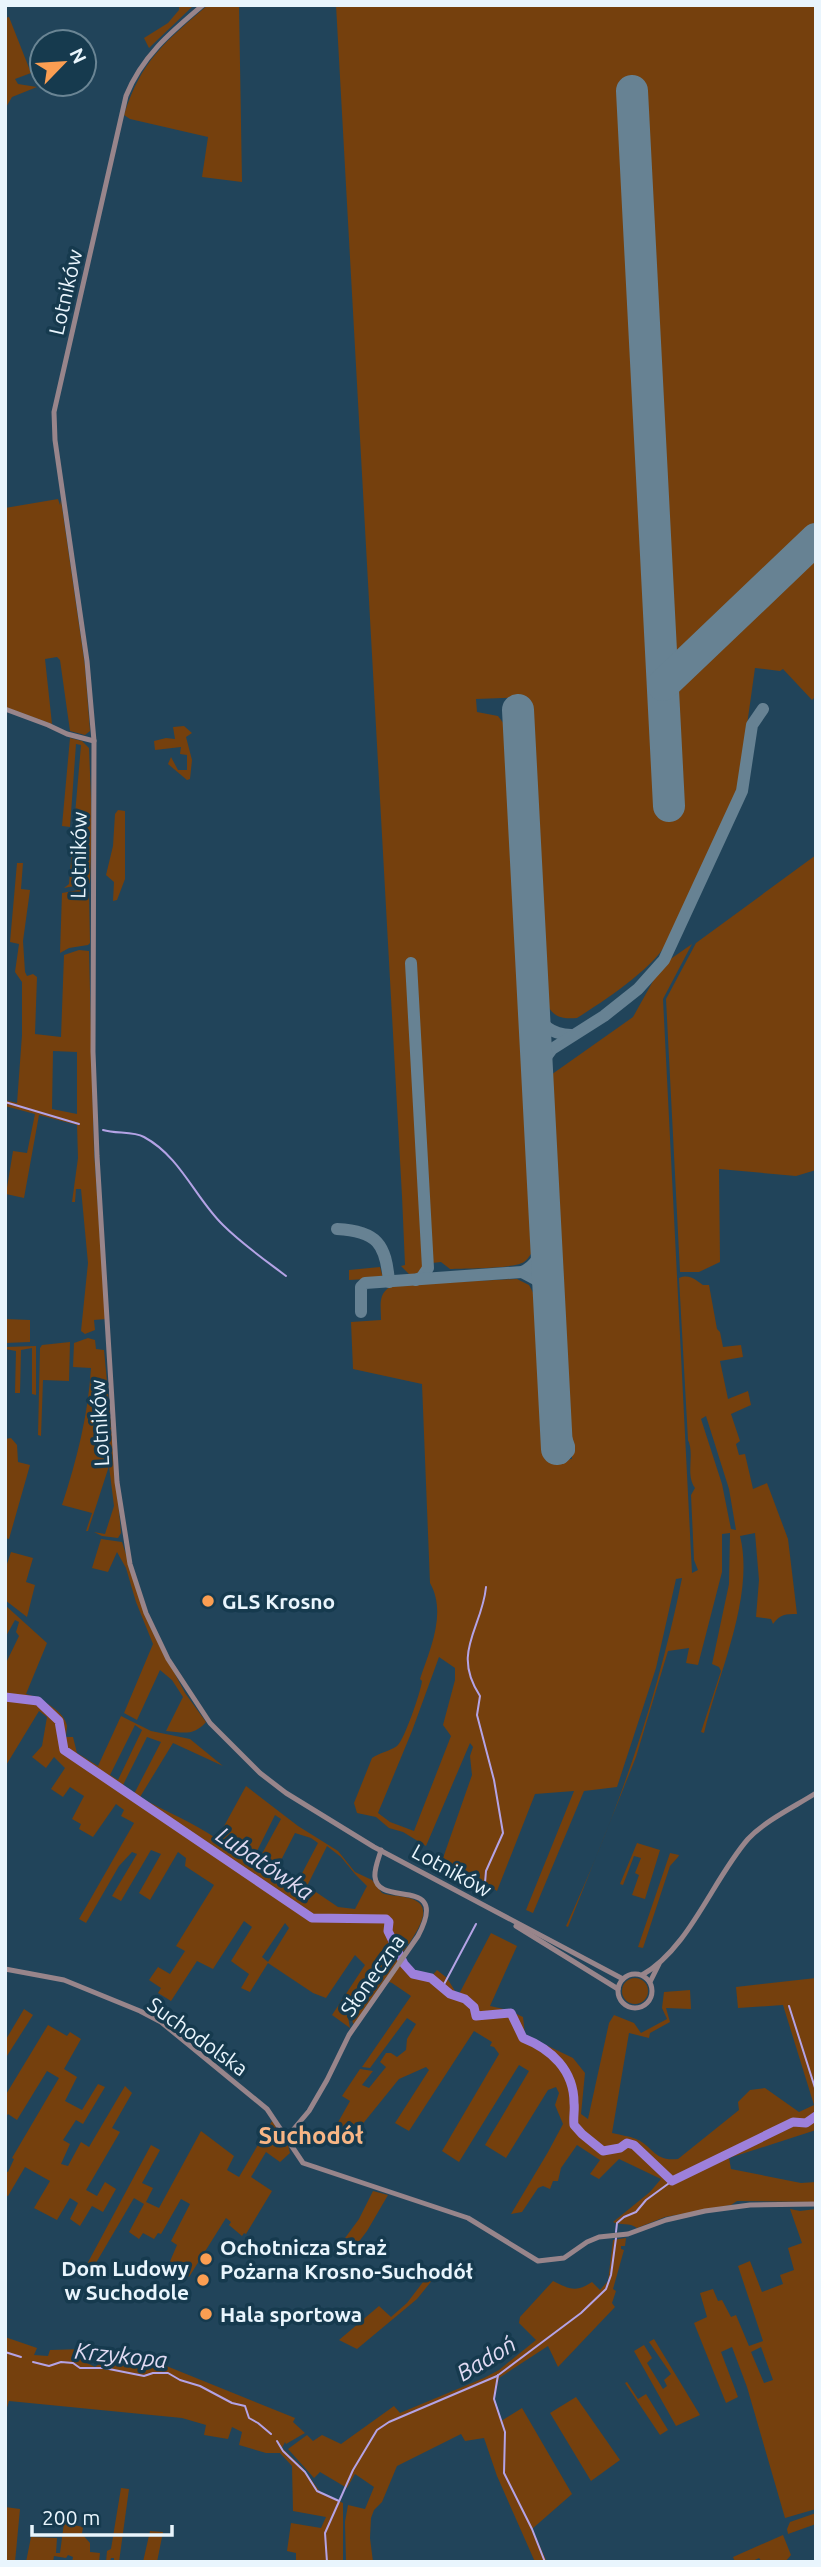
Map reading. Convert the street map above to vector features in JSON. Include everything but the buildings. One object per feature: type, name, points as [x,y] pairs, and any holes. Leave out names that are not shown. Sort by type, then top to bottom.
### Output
[{"type":"street","name":"Lotników","points":[[203,5],[149,55],[133,79],[126,96],[54,412],[55,440],[87,661],[94,740],[93,1052],[97,1156],[117,1482],[130,1564],[146,1614],[168,1659],[210,1723],[260,1773],[317,1814],[508,1920],[623,1979]]},
{"type":"street","points":[[5,709],[67,734],[94,740]]},
{"type":"street","points":[[642,1975],[681,1937],[749,1838],[816,1793]]},
{"type":"street","name":"Słoneczna","points":[[288,2137],[314,2103],[343,2046],[425,1923],[426,1908],[420,1898],[391,1893],[376,1882],[376,1868],[381,1850]]},
{"type":"street","name":"Lotników","points":[[508,1920],[618,1989]]},
{"type":"street","points":[[650,1982],[642,1975],[632,1974],[623,1979],[618,1989],[624,2003],[638,2007],[650,1998],[650,1982],[662,1958]]},
{"type":"street","name":"Suchodolska","points":[[5,1969],[64,1980],[129,2006],[160,2022],[263,2105],[288,2137],[300,2160],[468,2218],[538,2261],[563,2258],[593,2239],[628,2234],[666,2220],[734,2206],[816,2204]]},
{"type":"shaded area","points":[[179,5],[194,5],[149,48],[144,38],[168,23],[179,10]]},
{"type":"shaded area","points":[[208,5],[239,5],[242,182],[202,177],[208,137],[130,119],[124,115],[138,80],[147,66],[167,41]]},
{"type":"shaded area","points":[[336,5],[816,5],[816,696],[812,700],[783,669],[780,671],[755,668],[735,798],[667,943],[639,974],[577,1018],[559,1017],[548,1007],[544,995],[528,697],[476,699],[477,712],[498,716],[507,728],[509,737],[535,1243],[524,1262],[510,1266],[450,1269],[441,1262],[432,1263],[414,961],[408,963],[423,1266],[421,1272],[410,1275],[401,1266],[405,1265],[402,1196]]},
{"type":"shaded area","points":[[9,17],[28,65],[28,74],[15,79],[18,84],[28,86],[28,91],[12,97],[5,109],[5,18]]},
{"type":"shaded area","points":[[58,499],[60,505],[61,500],[85,666],[90,731],[85,735],[70,731],[60,660],[57,657],[45,659],[52,724],[5,707],[5,508]]},
{"type":"shaded area","points":[[184,726],[192,733],[186,737],[192,760],[190,779],[187,780],[168,764],[171,757],[178,770],[187,770],[187,755],[180,754],[181,747],[155,750],[154,741],[175,739],[173,727]]},
{"type":"shaded area","points":[[70,738],[82,741],[89,748],[92,824],[90,883],[64,888],[69,884],[81,745],[76,744],[70,827],[62,826]]},
{"type":"shaded area","points":[[118,810],[125,811],[125,879],[117,900],[113,901],[114,882],[106,875],[113,846],[115,814]]},
{"type":"shaded area","points":[[816,855],[816,1170],[796,1176],[719,1169],[720,1262],[699,1272],[680,1272],[666,999],[696,943]]},
{"type":"shaded area","points":[[17,863],[23,863],[21,889],[30,890],[23,941],[25,972],[27,976],[33,974],[37,977],[35,1034],[61,1037],[64,955],[79,950],[89,951],[94,1152],[106,1319],[94,1320],[95,1330],[85,1334],[81,1331],[88,1263],[81,1189],[76,1189],[75,1202],[72,1202],[78,1158],[77,1125],[39,1115],[24,1198],[6,1194],[13,1151],[27,1153],[35,1114],[5,1106],[5,1100],[17,1103],[22,1035],[22,982],[15,972],[19,944],[10,942]],"holes":[[[53,1051],[77,1052],[77,1114],[52,1109]]]},
{"type":"shaded area","points":[[84,889],[89,892],[90,943],[60,953],[62,893]]},
{"type":"shaded area","points":[[692,944],[663,999],[692,1573],[698,1570],[694,1560],[691,1495],[695,1488],[691,1477],[688,1440],[679,1278],[686,1277],[709,1285],[723,1347],[741,1345],[743,1357],[720,1361],[728,1399],[748,1391],[751,1405],[731,1414],[740,1441],[736,1444],[739,1455],[745,1454],[753,1489],[767,1483],[788,1539],[797,1614],[784,1615],[773,1624],[771,1619],[756,1617],[759,1580],[755,1533],[740,1536],[743,1584],[739,1609],[704,1733],[701,1732],[721,1671],[712,1664],[729,1584],[730,1533],[722,1534],[722,1572],[698,1665],[686,1663],[689,1648],[668,1651],[636,1757],[606,1833],[648,1712],[682,1578],[676,1579],[656,1668],[617,1787],[584,1791],[533,1913],[526,1910],[574,1791],[535,1794],[497,1891],[443,1858],[472,1775],[470,1756],[473,1747],[470,1743],[426,1846],[403,1832],[389,1828],[376,1817],[357,1813],[354,1803],[372,1758],[397,1746],[408,1726],[419,1695],[422,1681],[420,1679],[435,1631],[437,1606],[430,1583],[422,1384],[353,1369],[351,1322],[381,1320],[382,1295],[394,1285],[517,1279],[529,1285],[539,1304],[547,1461],[572,1459],[571,1439],[565,1420],[548,1077],[633,1017],[662,965]],"holes":[[[706,1416],[729,1489],[736,1530],[731,1529],[722,1484],[701,1419]],[[439,1657],[455,1668],[455,1680],[443,1725],[451,1736],[414,1831],[390,1822],[378,1813]]]},
{"type":"shaded area","points":[[380,1267],[383,1278],[349,1280],[349,1270]]},
{"type":"shaded area","points":[[5,1319],[30,1320],[30,1342],[5,1343]]},
{"type":"shaded area","points":[[88,1338],[95,1340],[96,1349],[104,1350],[121,1533],[118,1538],[94,1532],[105,1534],[114,1506],[109,1466],[88,1531],[92,1513],[62,1505],[81,1437],[91,1368],[73,1367],[74,1343]]},
{"type":"shaded area","points":[[70,1342],[69,1381],[43,1380],[41,1436],[38,1435],[40,1348],[42,1345]]},
{"type":"shaded area","points":[[36,1346],[36,1395],[32,1394],[32,1348],[21,1350],[20,1393],[15,1393],[16,1351],[5,1347]]},
{"type":"shaded area","points":[[11,1438],[17,1445],[18,1462],[30,1465],[9,1539],[5,1538],[5,1439]]},
{"type":"shaded area","points":[[101,1539],[122,1542],[149,1625],[185,1693],[206,1722],[197,1730],[166,1731],[183,1697],[172,1680],[160,1670],[137,1720],[124,1713],[153,1644],[126,1568],[117,1552],[108,1572],[92,1568]]},
{"type":"shaded area","points":[[11,1552],[33,1558],[26,1582],[35,1585],[27,1617],[5,1600],[5,1570]]},
{"type":"shaded area","points":[[5,1605],[47,1643],[26,1694],[44,1701],[61,1715],[67,1726],[66,1737],[73,1737],[77,1753],[98,1766],[121,1716],[151,1731],[190,1739],[223,1766],[173,1743],[140,1797],[217,1839],[246,1786],[298,1826],[338,1851],[355,1872],[372,1880],[382,1893],[401,1896],[420,1904],[423,1909],[421,1923],[401,1954],[413,1970],[431,1977],[437,1970],[447,1978],[458,1996],[491,1933],[517,1946],[490,2006],[523,2017],[525,2035],[573,2058],[585,2073],[581,2114],[588,2119],[609,2023],[614,2015],[634,2023],[641,2033],[667,2019],[662,2008],[664,1992],[690,1990],[691,2009],[666,2008],[670,2022],[650,2033],[649,2038],[629,2033],[612,2133],[636,2139],[659,2156],[678,2159],[739,2110],[738,2102],[750,2090],[765,2088],[799,2112],[814,2105],[783,2005],[738,2008],[736,1987],[816,1978],[816,2130],[729,2158],[731,2169],[801,2183],[816,2182],[816,2202],[737,2201],[731,2205],[665,2217],[637,2228],[616,2223],[613,2222],[650,2192],[661,2179],[619,2159],[599,2179],[590,2174],[600,2160],[577,2145],[561,2168],[558,2181],[553,2181],[550,2189],[543,2186],[538,2188],[522,2212],[511,2214],[563,2124],[555,2105],[559,2093],[556,2087],[548,2090],[506,2158],[485,2145],[529,2071],[519,2065],[459,2162],[442,2151],[499,2054],[490,2046],[492,2042],[474,2031],[409,2131],[395,2123],[429,2070],[426,2067],[399,2079],[361,2126],[355,2125],[336,2136],[332,2133],[350,2101],[342,2096],[360,2069],[373,2071],[362,2085],[369,2088],[386,2067],[380,2062],[386,2053],[397,2057],[406,2050],[407,2039],[416,2024],[407,2018],[370,2068],[362,2067],[411,1996],[384,1980],[356,2022],[353,2024],[352,2018],[348,2017],[350,2028],[332,2015],[365,1965],[355,1955],[326,1998],[313,1993],[268,1963],[250,1992],[241,1988],[249,1974],[231,1961],[252,1927],[244,1921],[213,1969],[197,1961],[171,2001],[158,1993],[161,1988],[149,1980],[158,1967],[170,1974],[185,1951],[176,1946],[214,1885],[185,1866],[186,1858],[178,1852],[150,1900],[139,1893],[161,1854],[151,1850],[121,1901],[112,1896],[137,1854],[132,1852],[119,1866],[86,1923],[79,1919],[134,1823],[121,1816],[124,1810],[116,1804],[93,1837],[79,1829],[81,1824],[72,1819],[84,1796],[70,1787],[63,1797],[51,1789],[65,1768],[54,1757],[46,1768],[32,1757],[42,1746],[47,1717],[39,1711],[5,1767],[5,1665],[19,1636],[16,1632],[19,1622],[15,1620],[5,1638]],"holes":[[[135,1725],[142,1730],[118,1780],[110,1775]],[[147,1737],[161,1742],[134,1794],[122,1787]],[[275,1815],[281,1819],[258,1861],[254,1857]],[[295,1833],[318,1843],[298,1881],[278,1866]],[[327,1846],[341,1857],[367,1886],[355,1909],[338,1907],[307,1886]],[[285,1923],[289,1928],[268,1962],[262,1957]]]},
{"type":"shaded area","points":[[637,1843],[660,1850],[645,1899],[632,1895],[639,1875],[635,1873],[641,1858],[634,1856],[623,1885],[620,1884]]},
{"type":"shaded area","points":[[599,1850],[568,1927],[566,1926]]},
{"type":"shaded area","points":[[670,1853],[679,1855],[670,1866],[643,1948],[638,1947]]},
{"type":"shaded area","points":[[635,1978],[644,1982],[648,1991],[644,2000],[635,2004],[626,2000],[622,1991],[626,1982]]},
{"type":"shaded area","points":[[24,2009],[33,2015],[5,2059],[5,2041]]},
{"type":"shaded area","points":[[48,2025],[67,2036],[70,2032],[81,2039],[64,2069],[77,2077],[65,2101],[82,2110],[98,2084],[105,2087],[83,2124],[76,2120],[63,2140],[70,2144],[61,2164],[68,2166],[81,2142],[89,2147],[125,2086],[132,2093],[112,2128],[120,2132],[86,2190],[97,2196],[105,2182],[116,2189],[103,2212],[92,2206],[80,2226],[70,2219],[78,2203],[70,2198],[57,2220],[34,2208],[50,2181],[25,2167],[8,2196],[5,2195],[5,2171],[8,2172],[14,2159],[12,2158],[59,2078],[47,2071],[17,2120],[8,2114],[5,2118],[5,2096]]},
{"type":"shaded area","points":[[272,2121],[288,2145],[290,2153],[280,2162],[266,2152],[251,2177],[272,2191],[246,2234],[242,2236],[229,2225],[231,2222],[226,2218],[189,2277],[168,2266],[177,2245],[171,2241],[190,2204],[181,2199],[161,2234],[158,2233],[154,2239],[143,2233],[139,2239],[129,2232],[144,2204],[134,2198],[93,2268],[86,2266],[151,2145],[160,2150],[142,2183],[153,2188],[146,2202],[159,2208],[201,2131],[234,2156],[227,2170],[239,2177]]},
{"type":"shaded area","points":[[373,2191],[388,2195],[367,2231],[348,2256],[337,2249],[359,2219]]},
{"type":"shaded area","points":[[790,2209],[816,2209],[816,2509],[785,2518],[747,2387],[732,2347],[721,2352],[738,2397],[726,2403],[694,2323],[707,2317],[700,2293],[713,2289],[718,2301],[722,2300],[731,2317],[736,2315],[749,2346],[763,2341],[738,2266],[750,2261],[762,2292],[783,2284],[780,2275],[794,2270],[788,2248],[802,2243]],"holes":[[[761,2347],[773,2380],[764,2383],[751,2352]]]},
{"type":"shaded area","points":[[626,2238],[625,2246],[621,2246],[624,2250],[613,2289],[616,2291],[612,2303],[615,2307],[558,2367],[548,2346],[499,2378],[494,2399],[501,2421],[522,2408],[572,2494],[532,2529],[547,2562],[535,2562],[497,2476],[484,2438],[465,2441],[461,2434],[397,2466],[382,2502],[371,2518],[373,2562],[346,2562],[345,2522],[348,2505],[365,2509],[374,2487],[355,2474],[347,2488],[320,2472],[314,2478],[288,2449],[307,2435],[313,2441],[322,2435],[341,2444],[394,2406],[400,2413],[499,2370],[536,2340],[519,2323],[520,2317],[553,2281],[572,2289],[592,2282],[600,2290],[608,2281],[613,2240]]},
{"type":"shaded area","points":[[433,2269],[438,2273],[417,2299],[357,2349],[339,2340],[379,2306],[391,2317],[407,2303]]},
{"type":"shaded area","points":[[5,2337],[37,2348],[34,2355],[48,2356],[50,2350],[84,2349],[81,2360],[95,2367],[99,2364],[101,2349],[112,2349],[113,2353],[127,2353],[129,2367],[159,2363],[295,2418],[293,2422],[305,2433],[286,2444],[285,2442],[282,2448],[302,2467],[321,2493],[343,2503],[343,2562],[296,2562],[296,2553],[287,2551],[291,2523],[321,2528],[326,2517],[293,2511],[292,2466],[280,2453],[266,2453],[239,2445],[242,2432],[232,2427],[228,2439],[204,2435],[206,2425],[182,2418],[9,2401],[5,2414]]},
{"type":"shaded area","points":[[654,2339],[700,2415],[676,2426],[634,2351],[644,2345],[652,2358],[647,2363],[663,2389],[667,2386],[664,2380],[671,2374],[649,2342]]},
{"type":"shaded area","points":[[627,2382],[638,2399],[646,2394],[668,2430],[660,2435],[625,2383]]},
{"type":"shaded area","points":[[576,2397],[620,2460],[591,2481],[550,2413]]},
{"type":"shaded area","points":[[121,2488],[129,2489],[119,2562],[114,2562],[114,2558],[111,2558],[110,2562],[106,2562],[107,2551],[111,2549]]},
{"type":"shaded area","points":[[5,2507],[20,2509],[15,2562],[5,2562]]},
{"type":"shaded area","points":[[816,2513],[816,2524],[788,2534],[790,2522]]},
{"type":"shaded area","points":[[64,2523],[83,2527],[82,2534],[90,2543],[90,2552],[100,2553],[99,2562],[72,2562],[73,2557],[68,2555],[66,2558],[54,2556],[53,2562],[26,2562],[31,2537],[57,2538],[56,2553],[60,2553]]},
{"type":"shaded area","points":[[150,2531],[163,2532],[157,2562],[143,2562]]},
{"type":"shaded area","points":[[783,2535],[791,2555],[785,2562],[762,2562],[759,2558],[751,2562],[735,2562],[733,2557]]},
{"type":"waterway","points":[[5,1102],[79,1124]]},
{"type":"waterway","points":[[103,1130],[140,1135],[157,1145],[178,1167],[223,1225],[286,1276]]},
{"type":"waterway","points":[[485,1883],[486,1871],[503,1833],[494,1780],[477,1715],[480,1696],[468,1666],[468,1653],[486,1587]]},
{"type":"waterway","name":"Lubatówka","points":[[5,1697],[38,1701],[59,1721],[64,1750],[312,1918],[386,1919],[389,1922],[388,1931],[404,1964],[413,1974],[431,1978],[450,1994],[465,1999],[474,2007],[476,2016],[511,2013],[523,2038],[543,2048],[559,2062],[573,2091],[574,2125],[603,2151],[620,2148],[627,2143],[634,2145],[672,2181],[793,2122],[806,2123],[816,2116]]},
{"type":"waterway","points":[[442,1988],[476,1924]]},
{"type":"waterway","points":[[789,2006],[816,2091]]},
{"type":"waterway","name":"Badoń","points":[[616,2232],[617,2223],[636,2212],[646,2200],[672,2181]]},
{"type":"waterway","name":"Badoń","points":[[327,2562],[325,2533],[353,2470],[377,2430],[389,2422],[497,2376],[581,2313],[606,2289],[611,2275],[616,2238]]},
{"type":"waterway","name":"Krzykopa","points":[[5,2352],[21,2357]]},
{"type":"waterway","name":"Krzykopa","points":[[33,2362],[49,2366],[61,2362],[73,2363],[80,2368],[104,2368],[144,2376],[168,2373],[232,2403],[245,2406],[249,2418],[271,2434]]},
{"type":"waterway","points":[[498,2375],[494,2399],[505,2432],[504,2473],[545,2562]]},
{"type":"waterway","name":"Krzykopa","points":[[277,2441],[283,2451],[305,2472],[317,2491],[339,2501]]},
{"type":"taxiway","points":[[537,1076],[540,1065],[552,1049],[604,1016],[638,989],[664,960],[742,791],[752,725],[763,709]]},
{"type":"taxiway","points":[[411,963],[428,1268],[422,1277],[416,1280]]},
{"type":"taxiway","points":[[534,1007],[548,1028],[571,1035]]},
{"type":"taxiway","points":[[337,1229],[362,1233],[377,1242],[385,1258],[389,1282]]},
{"type":"taxiway","points":[[361,1312],[361,1287],[365,1283],[522,1272],[537,1259],[546,1240]]},
{"type":"taxiway","points":[[522,1272],[537,1280],[549,1304]]},
{"type":"taxiway","points":[[554,1403],[569,1446],[569,1451],[562,1458],[551,1456],[549,1451],[555,1425]]},
{"type":"runway","points":[[632,91],[669,806]]},
{"type":"runway","points":[[663,685],[816,539]]},
{"type":"runway","points":[[518,710],[557,1449]]},
{"type":"place","name":"GLS Krosno","points":[[208,1601]]},
{"type":"place","name":"Ochotnicza Straż Pożarna Krosno-Suchodół","points":[[206,2259]]},
{"type":"place","name":"Dom Ludowy w Suchodole","points":[[203,2280]]},
{"type":"place","name":"Hala sportowa","points":[[206,2314]]},
{"type":"district","name":"Suchodół","points":[[311,2135]]}]
